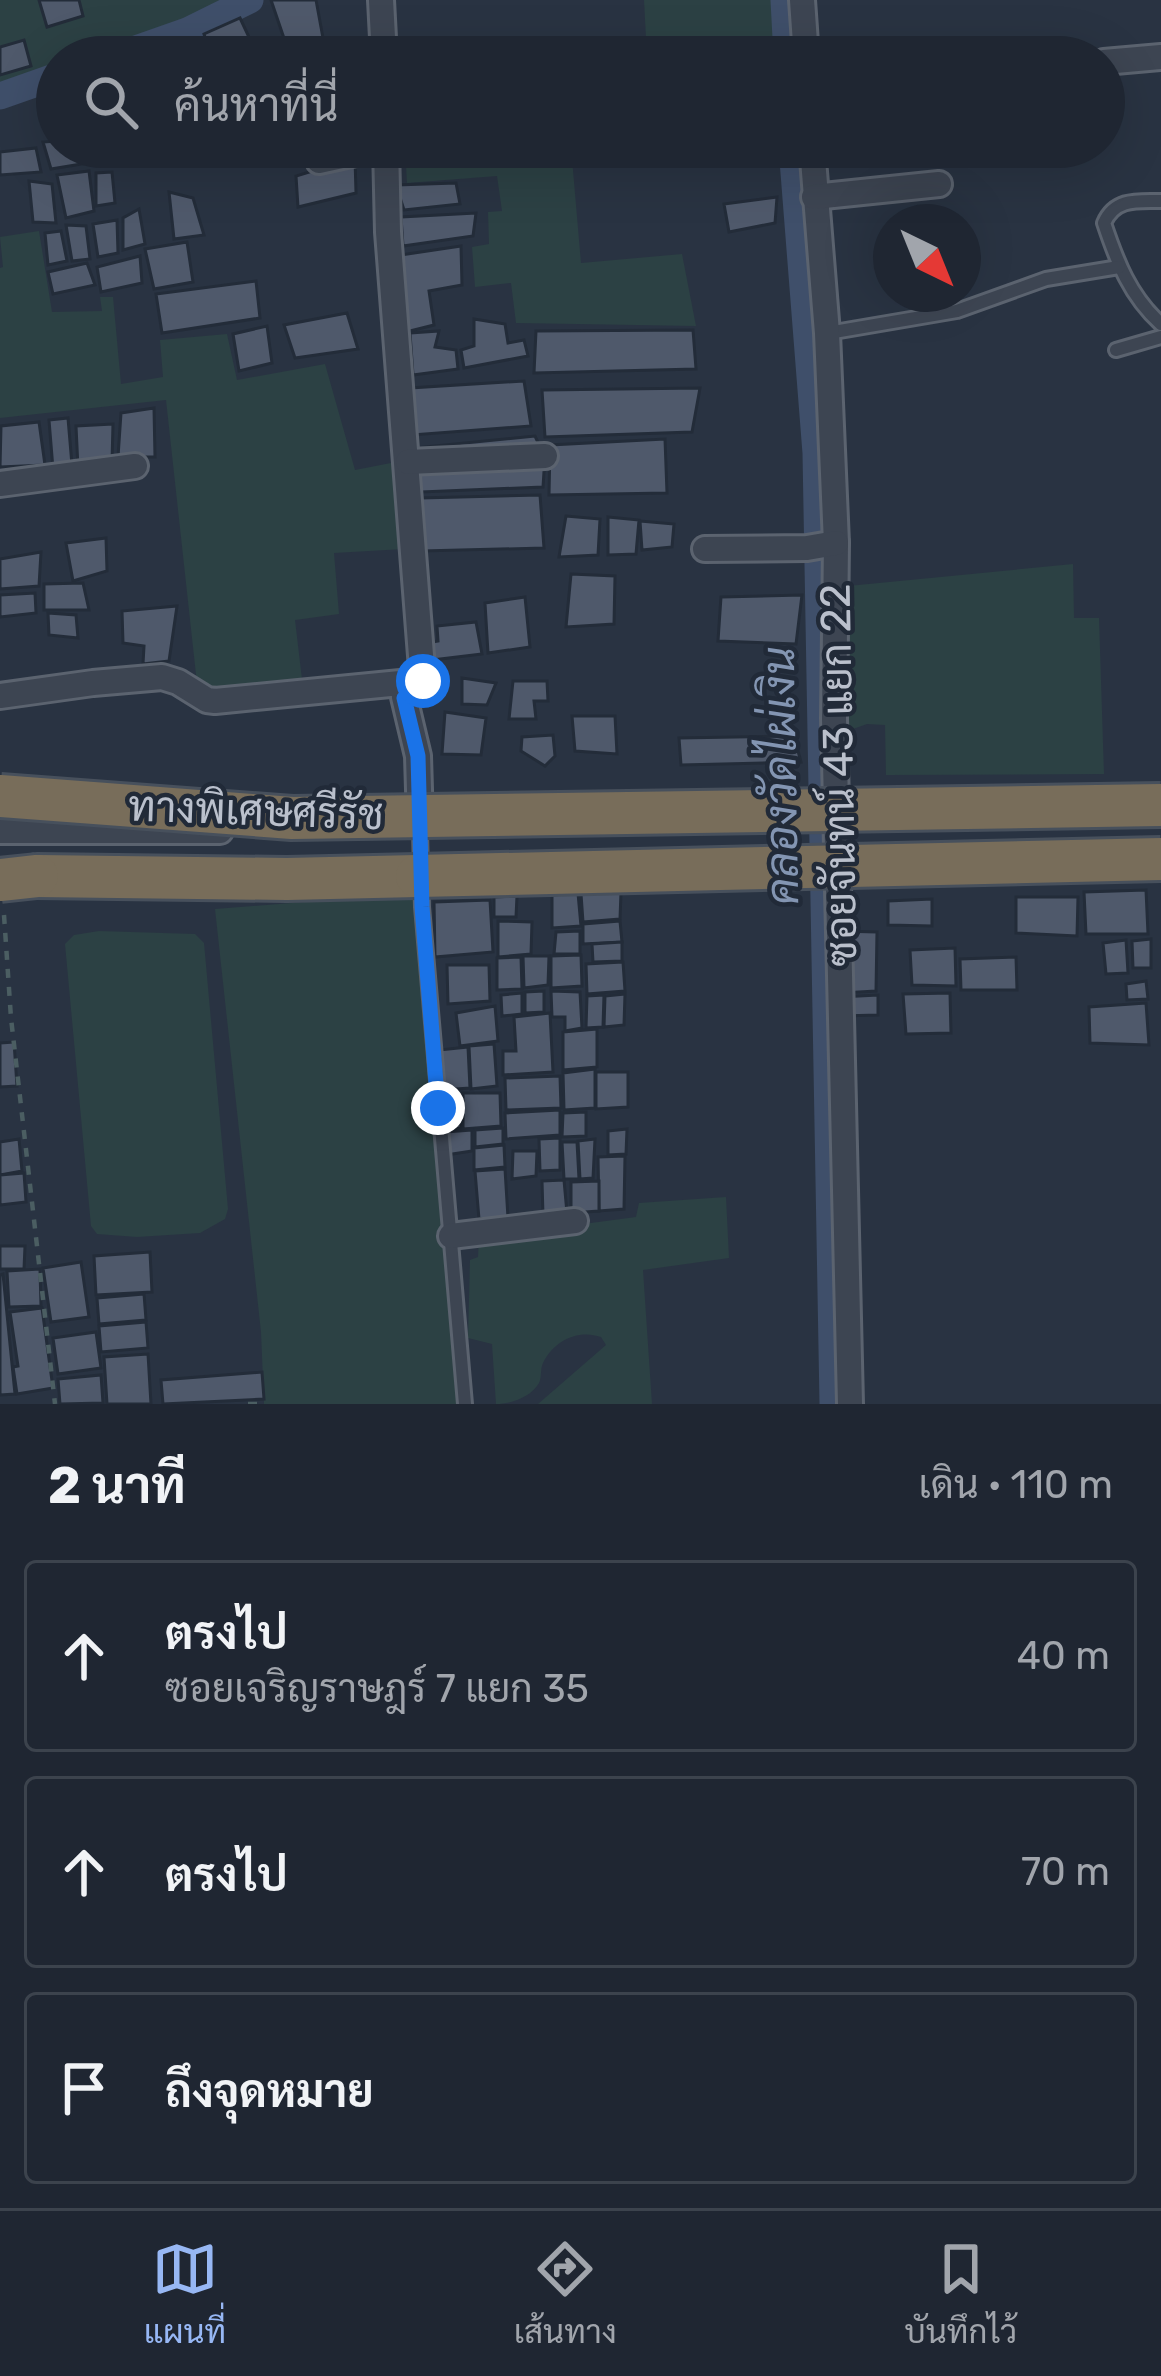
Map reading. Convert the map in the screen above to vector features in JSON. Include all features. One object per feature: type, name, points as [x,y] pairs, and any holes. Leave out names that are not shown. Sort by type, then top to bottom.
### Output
[{"type":"highway","name":"ทางพิเศษศรีรัช","points":[[0,796],[292,818],[1161,806]]},
{"type":"highway","name":"ทางพิเศษศรีรัช","points":[[10,884],[1161,859]]},
{"type":"street","points":[[380,0],[383,36]]},
{"type":"street","points":[[802,0],[805,36]]},
{"type":"street","points":[[1125,61],[1161,58]]},
{"type":"street","points":[[385,168],[423,681]]},
{"type":"street","name":"ซอยจันทน์ 43 แยก 22","points":[[813,168],[827,333],[836,543],[834,740],[850,1404]]},
{"type":"street","points":[[814,197],[939,184]]},
{"type":"street","points":[[408,462],[545,456]]},
{"type":"street","points":[[0,484],[135,466]]},
{"type":"street","points":[[705,549],[807,548],[836,543]]},
{"type":"street","points":[[0,696],[162,677],[215,701],[423,681]]},
{"type":"street","points":[[0,831],[420,832],[418,756],[404,698],[423,681]]},
{"type":"street","points":[[451,1236],[575,1221]]},
{"type":"lane","points":[[1161,201],[1126,202],[1110,211],[1104,223],[1119,267],[1138,301],[1161,324]]},
{"type":"lane","points":[[827,333],[957,311],[1046,279],[1119,267]]},
{"type":"lane","points":[[1116,350],[1161,337]]},
{"type":"lane","points":[[420,832],[422,907],[465,1404]]},
{"type":"path","points":[[10,884],[10,1018],[55,1404]]},
{"type":"path","points":[[248,1404],[257,1404]]},
{"type":"green space","points":[[0,0],[220,0],[148,36],[36,36],[36,74],[0,87]]},
{"type":"green space","points":[[644,0],[792,0],[795,36],[646,36]]},
{"type":"green space","points":[[406,168],[573,168],[581,263],[682,254],[696,326],[516,323],[511,283],[475,287],[472,247],[489,244],[488,212],[502,211],[497,176],[407,183]]},
{"type":"green space","points":[[39,231],[52,312],[102,311],[100,297],[113,297],[121,384],[163,377],[160,340],[227,334],[237,380],[325,364],[355,470],[401,461],[404,549],[334,553],[339,614],[295,620],[303,688],[199,702],[166,400],[0,418],[0,237]]},
{"type":"green space","points":[[1073,564],[1074,618],[1099,618],[1104,774],[886,775],[885,725],[867,724],[839,734],[839,593],[848,586]]},
{"type":"green space","points":[[416,893],[459,1404],[264,1404],[261,1332],[215,909]]},
{"type":"green space","points":[[99,931],[195,934],[204,943],[228,1209],[225,1219],[200,1233],[137,1237],[97,1234],[91,1226],[65,944],[74,935]]},
{"type":"green space","points":[[726,1197],[729,1258],[643,1270],[652,1404],[538,1404],[606,1345],[601,1337],[584,1334],[554,1348],[531,1392],[496,1404],[492,1344],[468,1338],[470,1260],[478,1257],[479,1238],[636,1217],[639,1203]]},
{"type":"building","points":[[39,0],[79,0],[83,16],[47,27]]},
{"type":"building","points":[[271,0],[316,0],[323,36],[283,36]]},
{"type":"building","points":[[240,18],[248,36],[205,36]]},
{"type":"building","points":[[24,40],[31,66],[0,75],[0,47]]},
{"type":"building","points":[[36,148],[36,168],[41,172],[0,175],[0,152]]},
{"type":"building","points":[[322,168],[355,168],[356,193],[298,207],[296,176]]},
{"type":"building","points":[[89,171],[94,211],[66,218],[57,175]]},
{"type":"building","points":[[112,172],[115,203],[96,206],[96,173]]},
{"type":"building","points":[[29,181],[52,184],[56,223],[33,222]]},
{"type":"building","points":[[456,183],[460,204],[404,210],[396,185]]},
{"type":"building","points":[[169,192],[193,198],[204,235],[174,239]]},
{"type":"building","points":[[777,197],[775,223],[729,232],[724,204]]},
{"type":"building","points":[[139,209],[145,244],[123,250],[123,218]]},
{"type":"building","points":[[476,213],[473,236],[403,246],[401,217]]},
{"type":"building","points":[[117,220],[118,253],[98,257],[93,224]]},
{"type":"building","points":[[66,225],[86,226],[90,259],[72,261]]},
{"type":"building","points":[[61,231],[67,261],[48,265],[45,233]]},
{"type":"building","points":[[187,242],[193,282],[154,289],[145,249]]},
{"type":"building","points":[[461,246],[462,285],[429,291],[434,325],[406,332],[394,256]]},
{"type":"building","points":[[140,256],[142,283],[101,292],[97,267]]},
{"type":"building","points":[[87,263],[95,285],[53,294],[48,272]]},
{"type":"building","points":[[256,281],[260,318],[162,333],[156,294]]},
{"type":"building","points":[[347,313],[358,349],[295,358],[284,325]]},
{"type":"building","points":[[474,319],[505,324],[508,343],[524,340],[528,356],[464,368],[461,350],[474,346]]},
{"type":"building","points":[[267,326],[272,363],[239,371],[233,334]]},
{"type":"building","points":[[693,330],[696,369],[534,373],[536,331]]},
{"type":"building","points":[[439,331],[435,347],[456,350],[458,369],[413,375],[410,333]]},
{"type":"building","points":[[524,381],[531,426],[412,435],[410,388]]},
{"type":"building","points":[[700,388],[692,432],[545,437],[542,390]]},
{"type":"building","points":[[154,408],[155,457],[118,457],[121,413]]},
{"type":"building","points":[[68,418],[72,465],[53,469],[49,420]]},
{"type":"building","points":[[39,422],[45,465],[0,467],[1,426]]},
{"type":"building","points":[[113,424],[112,462],[78,468],[76,426]]},
{"type":"building","points":[[535,436],[541,449],[415,456],[414,448]]},
{"type":"building","points":[[665,439],[667,493],[549,495],[550,445]]},
{"type":"building","points":[[545,456],[543,487],[421,492],[419,467]]},
{"type":"building","points":[[540,495],[544,548],[421,551],[420,498]]},
{"type":"building","points":[[566,516],[600,519],[598,555],[559,557]]},
{"type":"building","points":[[608,517],[639,520],[636,554],[608,555]]},
{"type":"building","points":[[640,521],[674,524],[672,547],[642,550]]},
{"type":"building","points":[[106,538],[107,571],[73,581],[66,543]]},
{"type":"building","points":[[41,552],[39,586],[0,589],[0,559]]},
{"type":"building","points":[[571,574],[615,576],[614,624],[566,627]]},
{"type":"building","points":[[83,583],[89,610],[44,610],[44,584]]},
{"type":"building","points":[[35,593],[36,613],[0,617],[0,595]]},
{"type":"building","points":[[802,595],[796,644],[718,641],[721,597]]},
{"type":"building","points":[[525,597],[530,647],[488,653],[485,603]]},
{"type":"building","points":[[177,606],[169,661],[143,664],[144,646],[123,643],[122,611]]},
{"type":"building","points":[[48,613],[76,615],[78,638],[49,635]]},
{"type":"building","points":[[476,622],[482,654],[432,660],[427,643],[438,641],[437,626]]},
{"type":"building","points":[[462,678],[496,683],[487,705],[462,704]]},
{"type":"building","points":[[513,681],[547,681],[548,701],[534,701],[536,719],[509,719]]},
{"type":"building","points":[[445,712],[486,718],[481,755],[442,754]]},
{"type":"building","points":[[572,716],[615,716],[617,754],[575,751]]},
{"type":"building","points":[[553,735],[555,756],[545,766],[521,751],[522,737]]},
{"type":"building","points":[[794,736],[801,762],[681,765],[679,738]]},
{"type":"building","points":[[1146,890],[1148,934],[1086,934],[1084,892]]},
{"type":"building","points":[[621,892],[620,919],[583,922],[581,894]]},
{"type":"building","points":[[578,893],[581,926],[552,928],[552,895]]},
{"type":"building","points":[[517,896],[516,917],[494,917],[494,897]]},
{"type":"building","points":[[1016,897],[1078,897],[1077,936],[1016,933]]},
{"type":"building","points":[[932,899],[932,926],[888,925],[888,901]]},
{"type":"building","points":[[490,900],[493,952],[435,957],[434,902]]},
{"type":"building","points":[[498,921],[532,922],[531,954],[498,957]]},
{"type":"building","points":[[620,921],[622,942],[583,944],[583,924]]},
{"type":"building","points":[[580,931],[580,954],[554,954],[556,932]]},
{"type":"building","points":[[839,931],[877,932],[876,991],[842,993]]},
{"type":"building","points":[[1151,939],[1151,968],[1133,968],[1132,941]]},
{"type":"building","points":[[1126,940],[1128,973],[1106,974],[1103,943]]},
{"type":"building","points":[[622,942],[622,961],[593,962],[592,944]]},
{"type":"building","points":[[955,948],[956,986],[912,985],[910,950]]},
{"type":"building","points":[[581,955],[582,986],[551,988],[551,956]]},
{"type":"building","points":[[523,956],[549,956],[548,985],[524,988]]},
{"type":"building","points":[[521,957],[522,989],[497,990],[497,958]]},
{"type":"building","points":[[1016,957],[1017,990],[961,990],[960,959]]},
{"type":"building","points":[[623,962],[625,991],[587,994],[586,964]]},
{"type":"building","points":[[447,965],[489,965],[490,1001],[448,1004]]},
{"type":"building","points":[[1146,981],[1148,999],[1127,1000],[1126,984]]},
{"type":"building","points":[[544,991],[544,1012],[525,1013],[525,992]]},
{"type":"building","points":[[551,991],[580,992],[582,1028],[565,1031],[565,1017],[552,1017]]},
{"type":"building","points":[[522,993],[522,1014],[502,1016],[501,995]]},
{"type":"building","points":[[950,993],[951,1033],[906,1034],[903,994]]},
{"type":"building","points":[[625,994],[624,1025],[604,1027],[605,996]]},
{"type":"building","points":[[604,995],[603,1027],[586,1028],[587,996]]},
{"type":"building","points":[[878,995],[878,1015],[840,1016],[840,997]]},
{"type":"building","points":[[1146,1003],[1149,1045],[1090,1043],[1089,1007]]},
{"type":"building","points":[[495,1006],[498,1041],[460,1046],[456,1013]]},
{"type":"building","points":[[550,1013],[553,1072],[503,1075],[503,1051],[516,1051],[514,1017]]},
{"type":"building","points":[[597,1029],[597,1067],[563,1070],[563,1032]]},
{"type":"building","points":[[14,1042],[17,1086],[0,1087],[0,1043]]},
{"type":"building","points":[[494,1044],[497,1086],[471,1089],[469,1046]]},
{"type":"building","points":[[468,1047],[470,1088],[442,1090],[439,1050]]},
{"type":"building","points":[[595,1069],[595,1108],[564,1110],[563,1073]]},
{"type":"building","points":[[596,1072],[628,1072],[628,1107],[596,1109]]},
{"type":"building","points":[[560,1076],[561,1108],[506,1110],[505,1078]]},
{"type":"building","points":[[442,1093],[460,1094],[461,1128],[443,1131]]},
{"type":"building","points":[[463,1093],[500,1093],[501,1126],[463,1129]]},
{"type":"building","points":[[560,1110],[560,1135],[506,1139],[505,1113]]},
{"type":"building","points":[[586,1112],[586,1136],[562,1137],[563,1113]]},
{"type":"building","points":[[503,1128],[503,1144],[475,1147],[475,1130]]},
{"type":"building","points":[[627,1129],[626,1154],[608,1155],[608,1131]]},
{"type":"building","points":[[472,1130],[472,1151],[446,1155],[445,1132]]},
{"type":"building","points":[[560,1138],[560,1170],[540,1171],[539,1139]]},
{"type":"building","points":[[19,1139],[22,1171],[0,1175],[0,1142]]},
{"type":"building","points":[[595,1139],[593,1178],[580,1179],[578,1141]]},
{"type":"building","points":[[562,1142],[577,1142],[579,1179],[564,1179]]},
{"type":"building","points":[[504,1145],[505,1167],[474,1170],[474,1148]]},
{"type":"building","points":[[513,1151],[537,1151],[536,1176],[512,1179]]},
{"type":"building","points":[[625,1156],[624,1209],[599,1211],[598,1157]]},
{"type":"building","points":[[505,1169],[508,1218],[479,1219],[475,1171]]},
{"type":"building","points":[[24,1173],[26,1202],[0,1205],[0,1175]]},
{"type":"building","points":[[564,1180],[567,1213],[543,1216],[542,1181]]},
{"type":"building","points":[[599,1181],[599,1211],[571,1213],[571,1182]]},
{"type":"building","points":[[0,1246],[25,1246],[24,1269],[0,1269]]},
{"type":"building","points":[[150,1252],[152,1292],[96,1295],[94,1256]]},
{"type":"building","points":[[81,1262],[89,1317],[51,1322],[43,1268]]},
{"type":"building","points":[[40,1269],[41,1306],[9,1307],[7,1271]]},
{"type":"building","points":[[0,1275],[15,1394],[0,1395]]},
{"type":"building","points":[[144,1294],[146,1320],[99,1324],[97,1298]]},
{"type":"building","points":[[42,1308],[53,1388],[17,1394],[10,1312]]},
{"type":"building","points":[[146,1322],[148,1348],[101,1352],[99,1326]]},
{"type":"building","points":[[96,1332],[101,1368],[58,1374],[53,1338]]},
{"type":"building","points":[[148,1354],[151,1404],[107,1404],[104,1357]]},
{"type":"building","points":[[262,1372],[264,1399],[163,1404],[161,1380]]},
{"type":"building","points":[[101,1375],[103,1403],[60,1404],[58,1379]]},
{"type":"waterway","points":[[173,36],[250,0]]},
{"type":"waterway","name":"คลองวัดไผ่เงิน","points":[[784,0],[786,36]]},
{"type":"waterway","points":[[0,96],[36,83]]},
{"type":"waterway","name":"คลองวัดไผ่เงิน","points":[[794,168],[816,453],[833,1404]]},
{"type":"route","points":[[423,681],[404,698],[418,756],[422,907],[438,1108]]}]
